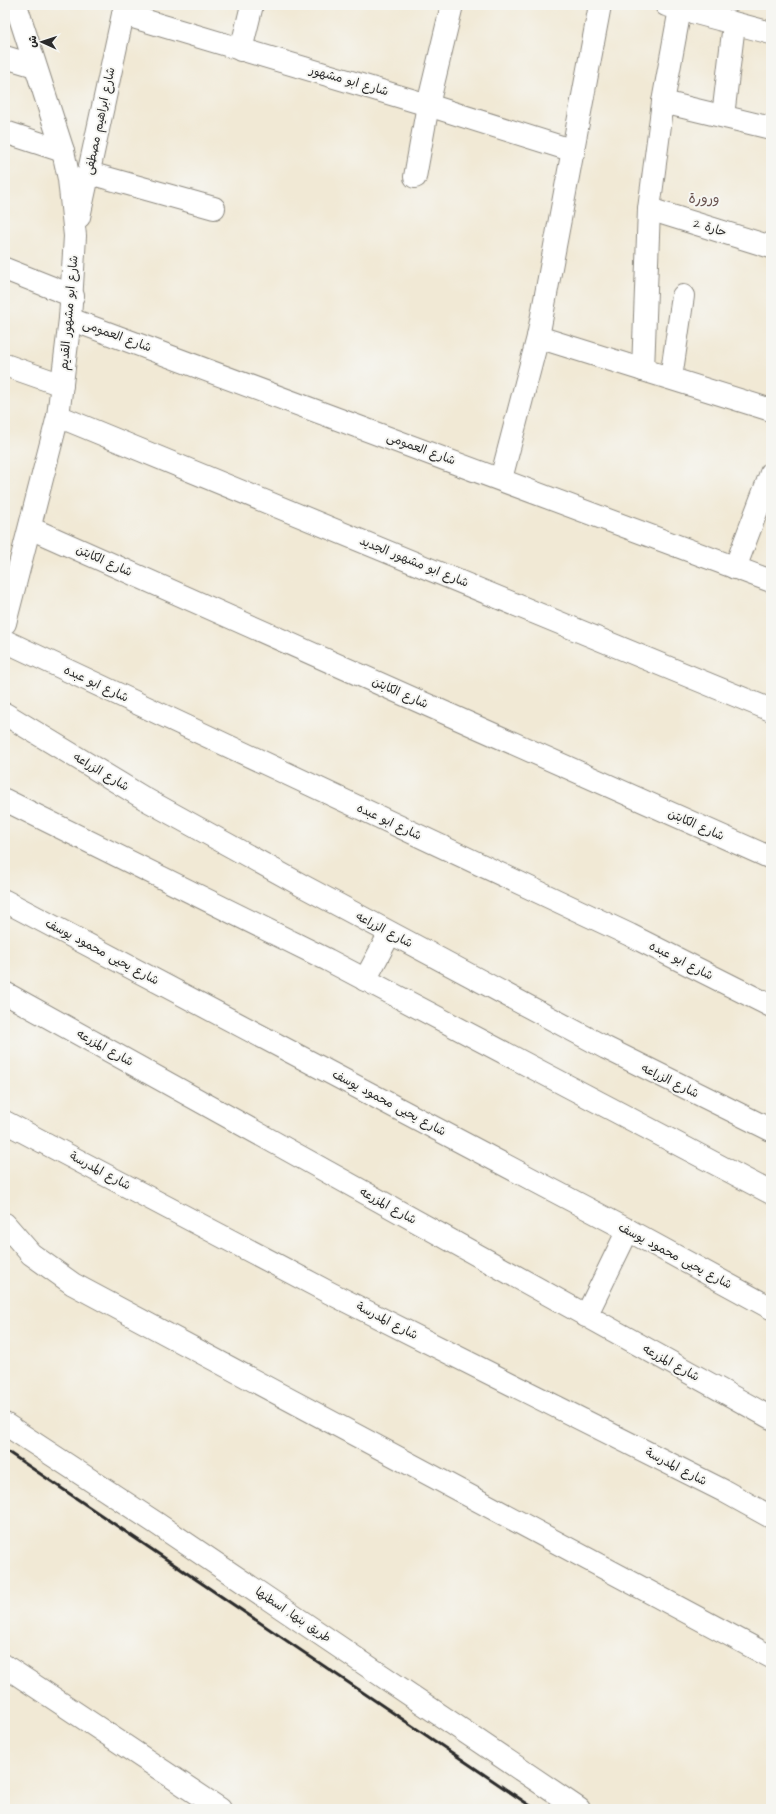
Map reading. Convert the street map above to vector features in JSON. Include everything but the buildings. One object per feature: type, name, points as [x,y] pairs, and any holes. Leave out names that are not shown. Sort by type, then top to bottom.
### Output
[{"type":"street","name":"شارع ابو مشهور القديم","points":[[5,623],[58,416],[73,296],[75,236],[69,179],[63,151],[16,5]]},
{"type":"street","points":[[242,50],[252,5]]},
{"type":"street","points":[[415,177],[428,105],[452,5]]},
{"type":"street","points":[[501,479],[538,337],[600,5]]},
{"type":"street","points":[[643,370],[649,209],[663,102],[673,7],[771,33]]},
{"type":"street","name":"شارع ابو مشهور","points":[[124,10],[242,50],[574,150]]},
{"type":"street","name":"شارع ابراهيم مصطفى","points":[[75,236],[124,10]]},
{"type":"street","points":[[723,116],[734,24]]},
{"type":"street","points":[[5,57],[35,66]]},
{"type":"street","points":[[663,102],[771,128]]},
{"type":"street","points":[[5,132],[63,151]]},
{"type":"street","points":[[89,172],[214,208]]},
{"type":"street","name":"حارة 2","points":[[649,209],[771,247]]},
{"type":"street","points":[[5,269],[73,296]]},
{"type":"street","points":[[671,378],[683,296]]},
{"type":"street","name":"شارع العمومى","points":[[70,319],[771,581]]},
{"type":"street","points":[[538,337],[771,410]]},
{"type":"street","points":[[5,365],[62,385]]},
{"type":"street","name":"شارع ابو مشهور الجديد","points":[[58,416],[771,710]]},
{"type":"street","points":[[735,568],[771,473]]},
{"type":"street","name":"شارع الكابتن","points":[[30,528],[771,858]]},
{"type":"street","name":"شارع ابو عبده","points":[[5,641],[630,935],[771,1006]]},
{"type":"street","name":"شارع الزراعه","points":[[5,714],[147,800],[390,933],[606,1048],[771,1130]]},
{"type":"street","points":[[5,800],[365,980],[771,1194]]},
{"type":"street","name":"شارع يحيى محمود يوسف","points":[[5,901],[628,1230],[771,1308]]},
{"type":"street","points":[[365,980],[390,933]]},
{"type":"street","name":"شارع المزرعه","points":[[5,993],[771,1418]]},
{"type":"street","name":"شارع المدرسة","points":[[5,1122],[330,1293],[724,1491],[771,1517]]},
{"type":"street","points":[[5,1224],[31,1254],[73,1284],[771,1657]]},
{"type":"street","points":[[586,1316],[628,1230]]},
{"type":"street","name":"طريق بنها, اسطنها","points":[[5,1424],[156,1523],[579,1809]]},
{"type":"street","points":[[5,1666],[220,1809]]},
{"type":"railway","points":[[5,1450],[535,1809]]},
{"type":"district","name":"ورورة","points":[[704,199]]}]
